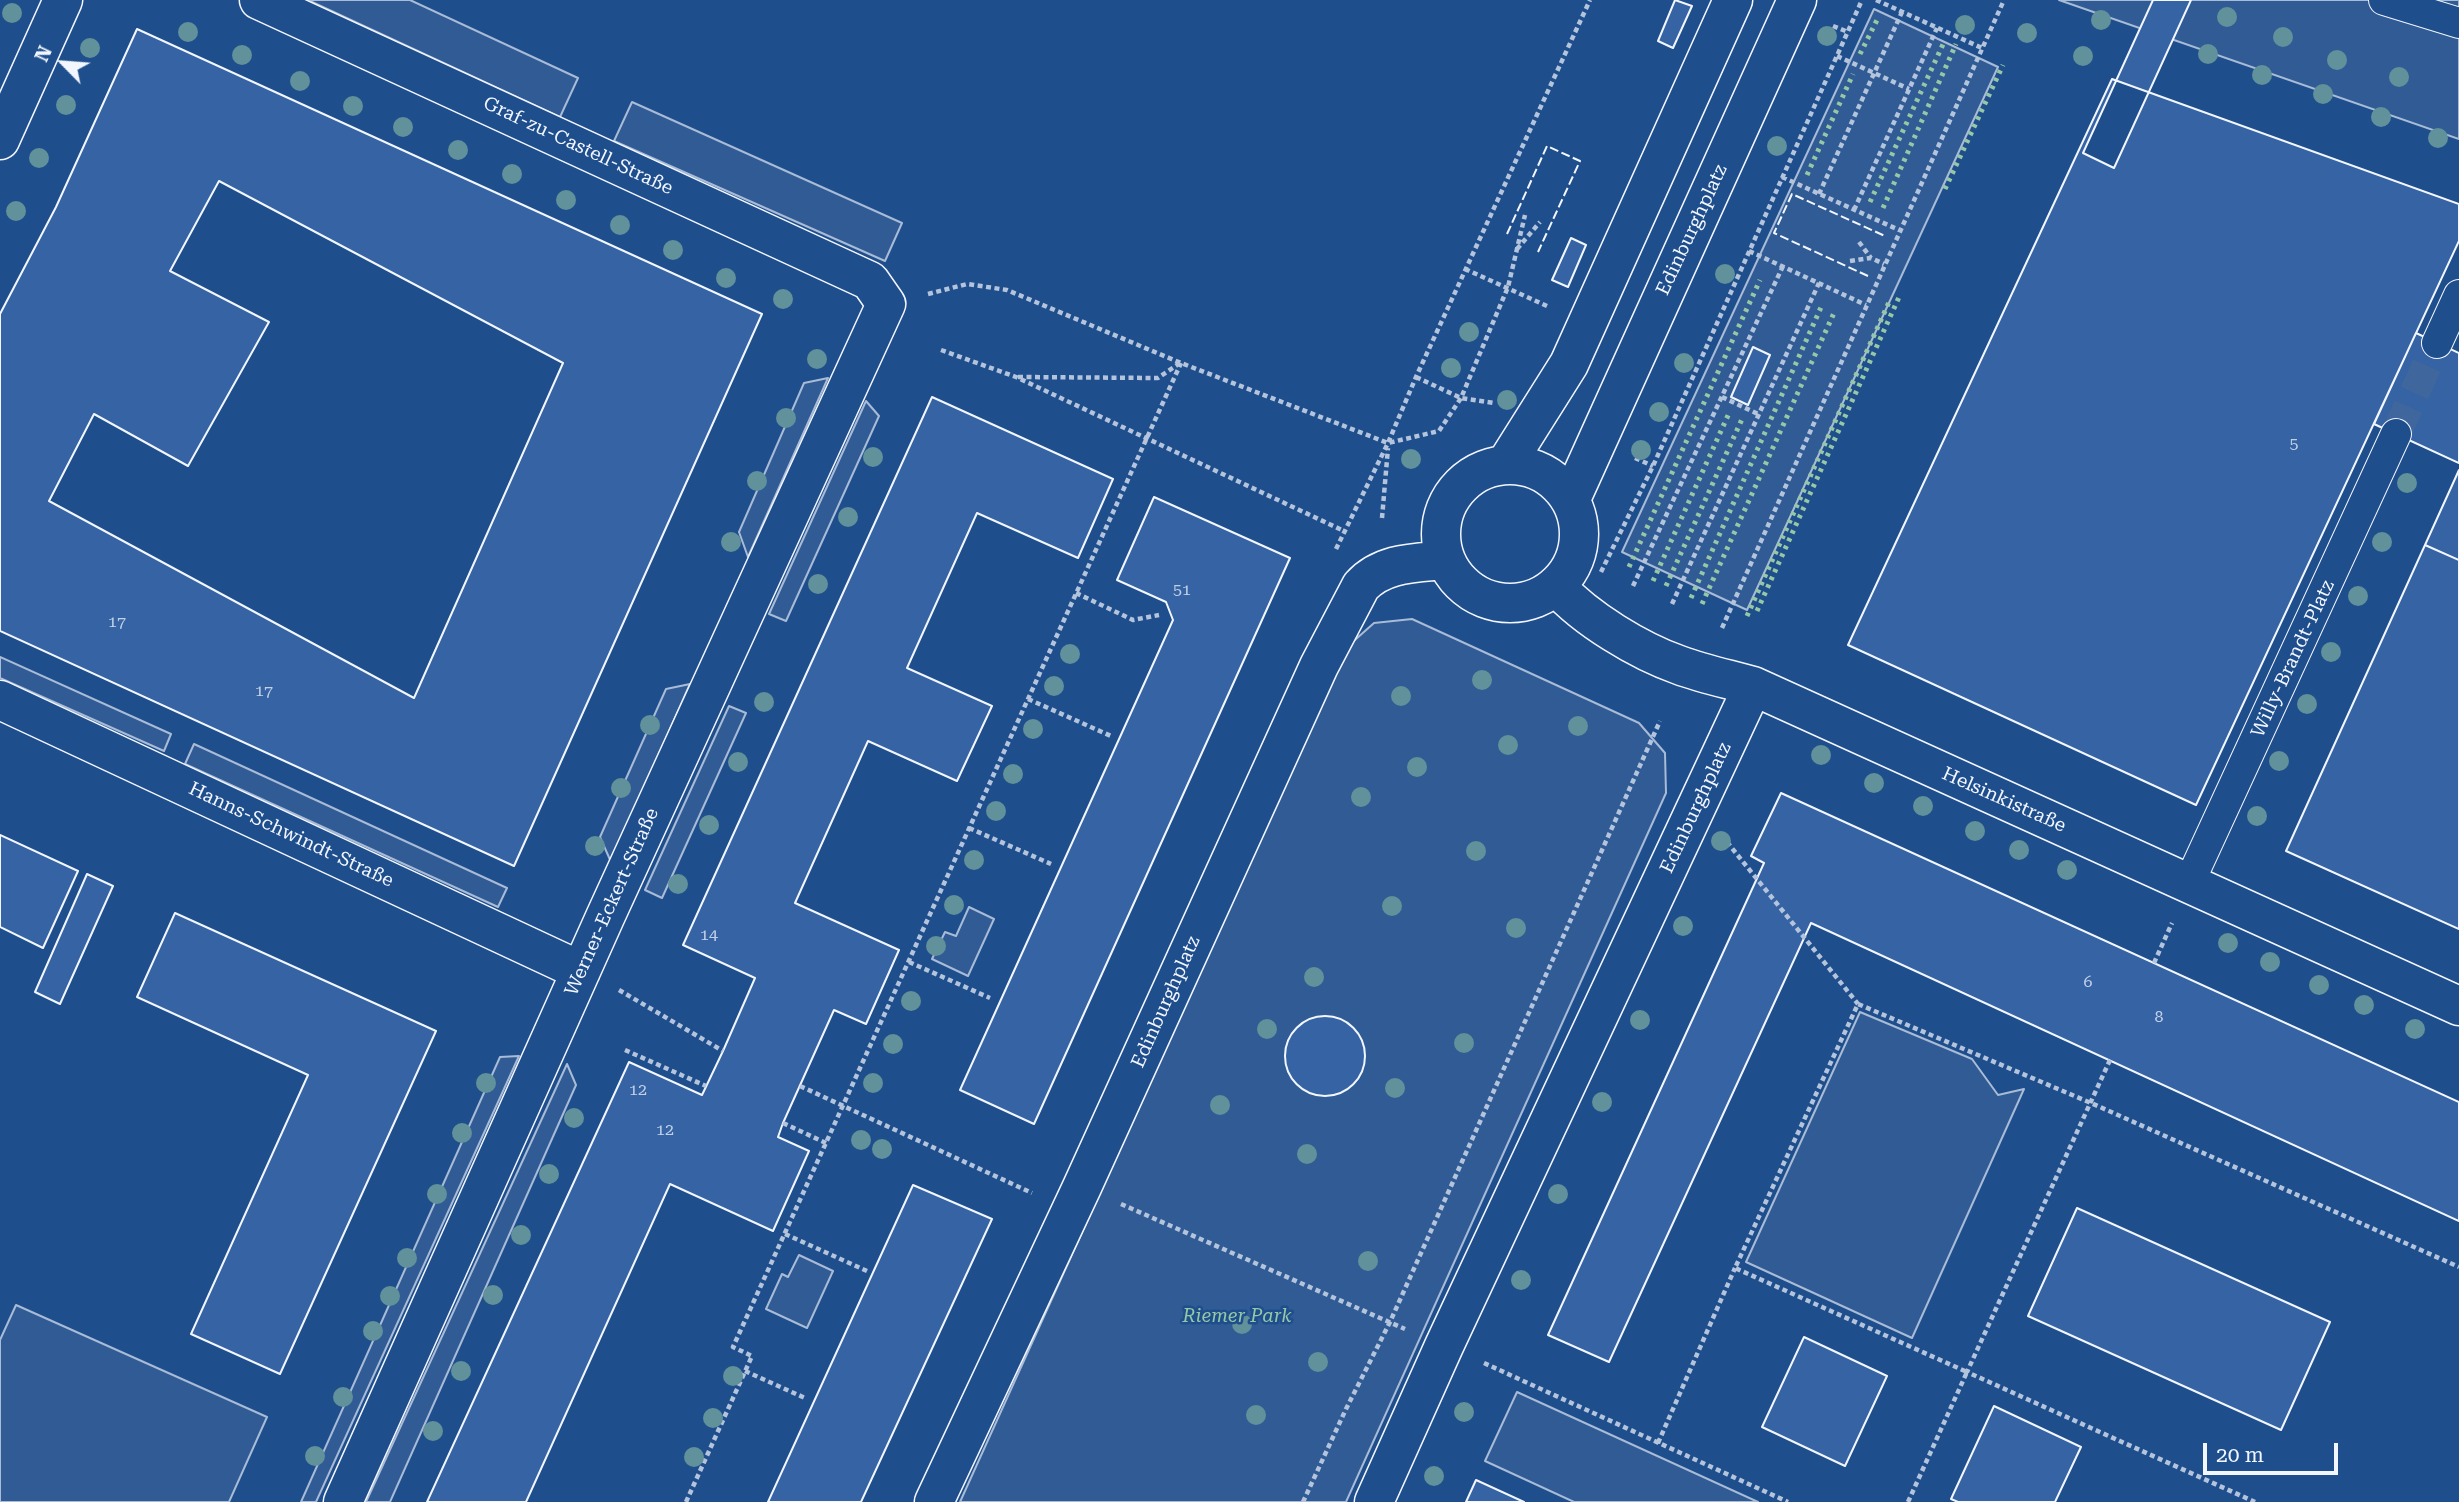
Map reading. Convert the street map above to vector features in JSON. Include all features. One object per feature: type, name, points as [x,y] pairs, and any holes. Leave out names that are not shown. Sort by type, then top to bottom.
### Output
[{"type":"street","points":[[0,140],[63,0]]},
{"type":"street","name":"Graf-zu-Castell-Straße","points":[[259,0],[870,281],[886,304]]},
{"type":"street","points":[[1506,464],[1569,364],[1733,0]]},
{"type":"street","name":"Edinburghplatz","points":[[1571,499],[1797,0]]},
{"type":"street","points":[[2384,0],[2459,23]]},
{"type":"street","points":[[2437,343],[2459,295]]},
{"type":"street","name":"Werner-Eckert-Straße","points":[[343,1502],[581,971],[886,304]]},
{"type":"street","name":"Willy-Brandt-Platz","points":[[2189,884],[2396,434]]},
{"type":"street","points":[[1506,464],[1544,473],[1561,486],[1571,499],[1578,520],[1579,537],[1562,593],[1518,602],[1488,599],[1463,584],[1446,560],[1441,528],[1445,512],[1454,494],[1467,479],[1485,469],[1506,464]]},
{"type":"street","name":"Edinburghplatz","points":[[934,1502],[1319,666],[1362,586],[1370,576],[1390,566],[1446,560]]},
{"type":"street","name":"Helsinkistraße","points":[[1562,593],[1611,632],[1678,665],[1753,685],[2459,1006]]},
{"type":"street","name":"Edinburghplatz","points":[[1374,1502],[1450,1333],[1753,685]]},
{"type":"street","name":"Hanns-Schwindt-Straße","points":[[0,701],[581,971]]},
{"type":"path","points":[[1333,556],[1388,443],[1465,269],[1590,0]]},
{"type":"path","points":[[1562,593],[1604,570],[1782,177],[1801,128],[1838,56],[1862,0]]},
{"type":"path","points":[[1876,0],[1982,48]]},
{"type":"path","points":[[1722,628],[2004,0]]},
{"type":"path","points":[[1819,194],[1902,12]]},
{"type":"path","points":[[1854,210],[1937,27]]},
{"type":"path","points":[[1838,56],[1909,89]]},
{"type":"path","points":[[1782,177],[1899,230]]},
{"type":"path","points":[[886,304],[967,284],[1007,290],[1181,363],[1388,443],[1439,431],[1461,398],[1508,287],[1525,215]]},
{"type":"path","points":[[1517,249],[1540,222]]},
{"type":"path","points":[[1860,242],[1871,258],[1884,264]]},
{"type":"path","points":[[1749,250],[1866,304]]},
{"type":"path","points":[[1850,261],[1871,258]]},
{"type":"path","points":[[1633,586],[1783,266]]},
{"type":"path","points":[[1465,269],[1557,310]]},
{"type":"path","points":[[1672,604],[1819,283]]},
{"type":"path","points":[[941,350],[1016,377],[1344,531]]},
{"type":"path","points":[[1016,377],[1158,378],[1181,363]]},
{"type":"path","points":[[686,1502],[752,1356],[733,1347],[1181,363]]},
{"type":"path","points":[[1721,397],[1758,414]]},
{"type":"path","points":[[1669,410],[1675,413]]},
{"type":"path","points":[[1382,518],[1388,443]]},
{"type":"path","points":[[1076,593],[1133,620],[1158,614]]},
{"type":"path","points":[[1028,699],[1111,736]]},
{"type":"path","points":[[1303,1502],[1395,1310],[1660,721]]},
{"type":"path","points":[[1696,806],[1763,884],[1858,1004],[2459,1267]]},
{"type":"path","points":[[970,828],[1051,864]]},
{"type":"path","points":[[909,962],[990,998]]},
{"type":"path","points":[[581,971],[645,1003],[723,1051]]},
{"type":"path","points":[[1658,1443],[1735,1268],[1858,1004]]},
{"type":"path","points":[[625,1049],[706,1086]]},
{"type":"path","points":[[1908,1502],[2110,1060]]},
{"type":"path","points":[[800,1086],[1070,1210]]},
{"type":"path","points":[[783,1123],[826,1143]]},
{"type":"path","points":[[785,1234],[867,1271]]},
{"type":"path","points":[[1735,1268],[2255,1502]]},
{"type":"path","points":[[745,1371],[804,1398]]},
{"type":"shaded area","points":[[308,0],[410,0],[578,78],[560,117]]},
{"type":"shaded area","points":[[2059,0],[2459,0],[2459,139]]},
{"type":"shaded area","points":[[1874,9],[1998,67],[1747,610],[1622,552]]},
{"type":"shaded area","points":[[632,102],[902,223],[885,261],[614,141]]},
{"type":"shaded area","points":[[828,378],[748,557],[739,532],[804,383]]},
{"type":"shaded area","points":[[866,401],[879,416],[786,621],[769,614]]},
{"type":"shaded area","name":"Riemer Park","points":[[1412,619],[1639,723],[1665,753],[1666,793],[1346,1502],[960,1502],[1347,647],[1374,623]]},
{"type":"shaded area","points":[[0,657],[171,734],[164,751],[0,678]]},
{"type":"shaded area","points":[[690,684],[611,862],[600,837],[666,689]]},
{"type":"shaded area","points":[[729,706],[746,713],[662,898],[645,890]]},
{"type":"shaded area","points":[[194,744],[507,888],[498,907],[185,764]]},
{"type":"shaded area","points":[[969,907],[994,919],[968,976],[932,959],[945,932],[956,936]]},
{"type":"shaded area","points":[[1860,1012],[1972,1059],[1998,1095],[2024,1089],[1912,1338],[1746,1262]]},
{"type":"shaded area","points":[[519,1056],[316,1502],[301,1502],[500,1057]]},
{"type":"shaded area","points":[[567,1064],[576,1085],[390,1502],[366,1502]]},
{"type":"shaded area","points":[[799,1255],[833,1271],[807,1328],[766,1309],[782,1274],[788,1277]]},
{"type":"shaded area","points":[[16,1305],[267,1417],[229,1502],[0,1502],[0,1340]]},
{"type":"shaded area","points":[[1517,1392],[1758,1502],[1574,1502],[1485,1461]]},
{"type":"building","points":[[1675,0],[1692,6],[1673,48],[1658,41]]},
{"type":"building","points":[[2153,0],[2191,0],[2114,168],[2083,153]]},
{"type":"building","points":[[137,29],[762,314],[514,866],[0,631],[0,314],[56,207]],"holes":[[[219,181],[563,363],[414,698],[49,501],[94,414],[188,466],[269,322],[170,271]]]},
{"type":"building","points":[[2112,79],[2459,204],[2459,241],[2196,805],[1848,645]]},
{"type":"building","points":[[1571,238],[1586,245],[1568,287],[1552,280]]},
{"type":"building","points":[[2416,333],[2459,353],[2459,463],[2374,424]]},
{"type":"building","points":[[1753,347],[1770,355],[1748,405],[1731,397]]},
{"type":"building","points":[[932,397],[1113,479],[1078,558],[977,513],[907,668],[992,706],[957,781],[868,741],[795,903],[899,950],[866,1024],[834,1010],[783,1123],[778,1137],[809,1151],[773,1231],[670,1184],[526,1502],[427,1502],[629,1062],[702,1095],[723,1051],[755,978],[683,945]]},
{"type":"building","points":[[2459,470],[2459,560],[2425,545]]},
{"type":"building","points":[[1154,497],[1290,558],[1034,1124],[960,1090],[1173,620],[1166,602],[1117,580]]},
{"type":"building","points":[[2425,545],[2459,560],[2459,929],[2286,851]]},
{"type":"building","points":[[1781,793],[2459,1102],[2459,1221],[1811,923],[1609,1362],[1548,1335],[1764,863],[1751,856]]},
{"type":"building","points":[[0,835],[78,871],[43,948],[0,927]]},
{"type":"building","points":[[87,874],[113,886],[60,1004],[35,992]]},
{"type":"building","points":[[175,913],[436,1031],[280,1374],[191,1334],[308,1075],[137,997]]},
{"type":"building","points":[[1325,1016],[1340,1019],[1353,1028],[1362,1041],[1365,1056],[1362,1071],[1353,1084],[1340,1093],[1325,1096],[1310,1093],[1297,1084],[1288,1071],[1285,1056],[1288,1041],[1297,1028],[1310,1019]]},
{"type":"building","points":[[913,1185],[992,1219],[861,1502],[768,1502]]},
{"type":"building","points":[[2077,1208],[2330,1322],[2281,1430],[2028,1316]]},
{"type":"building","points":[[1804,1337],[1887,1376],[1845,1466],[1762,1427]]},
{"type":"building","points":[[1994,1406],[2081,1447],[2055,1502],[1958,1502],[1951,1499]]},
{"type":"building","points":[[1476,1480],[1524,1502],[1466,1502]]},
{"type":"tunnel","points":[[2396,434],[2437,343]]},
{"type":"hedge","points":[[1860,54],[1879,16]]},
{"type":"hedge","points":[[1870,202],[1945,40]]},
{"type":"hedge","points":[[1883,208],[1956,44]]},
{"type":"hedge","points":[[1945,189],[2003,65]]},
{"type":"hedge","points":[[1807,175],[1853,74]]},
{"type":"hedge","points":[[1629,567],[1760,280]]},
{"type":"hedge","points":[[1757,611],[1900,295]]},
{"type":"hedge","points":[[1747,616],[1890,300]]},
{"type":"hedge","points":[[1691,598],[1822,305]]},
{"type":"hedge","points":[[1702,604],[1834,313]]},
{"type":"hedge","points":[[1653,581],[1730,411]]},
{"type":"hedge","points":[[1666,586],[1743,417]]},
{"type":"fence","points":[[1507,234],[1547,146],[1580,161],[1538,252]]},
{"type":"fence","points":[[1868,276],[1774,233],[1792,194],[1885,236]]}]
